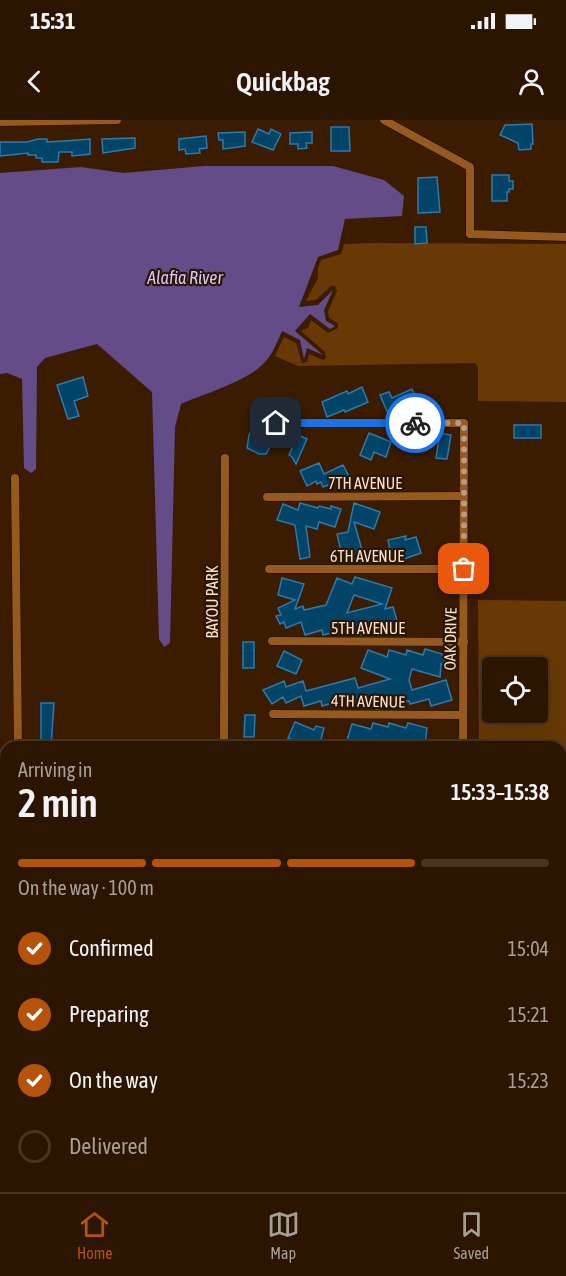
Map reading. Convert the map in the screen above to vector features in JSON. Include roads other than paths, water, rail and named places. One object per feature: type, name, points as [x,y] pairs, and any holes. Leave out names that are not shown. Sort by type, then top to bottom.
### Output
[{"type":"street","points":[[0,122],[117,120]]},
{"type":"street","points":[[384,120],[470,167],[470,234],[566,237]]},
{"type":"street","name":"OAK DRIVE","points":[[276,423],[464,423],[463,741]]},
{"type":"street","name":"BAYOU PARK","points":[[224,741],[225,458]]},
{"type":"street","points":[[15,478],[18,741]]},
{"type":"street","name":"7TH AVENUE","points":[[267,497],[463,496]]},
{"type":"street","name":"6TH AVENUE","points":[[269,569],[464,569]]},
{"type":"street","name":"5TH AVENUE","points":[[272,641],[464,642]]},
{"type":"street","name":"4TH AVENUE","points":[[273,714],[463,715]]},
{"type":"water","name":"Alafia River","points":[[204,166],[333,166],[384,180],[404,196],[402,216],[345,219],[338,250],[318,257],[299,307],[318,305],[333,290],[324,310],[326,321],[335,326],[330,329],[310,314],[295,331],[323,355],[307,348],[304,359],[300,340],[282,331],[270,356],[257,370],[237,381],[181,404],[175,427],[170,643],[164,647],[159,639],[152,392],[97,344],[45,358],[37,367],[36,469],[31,473],[24,468],[22,379],[7,373],[0,374],[0,173],[81,167],[123,173]]}]
